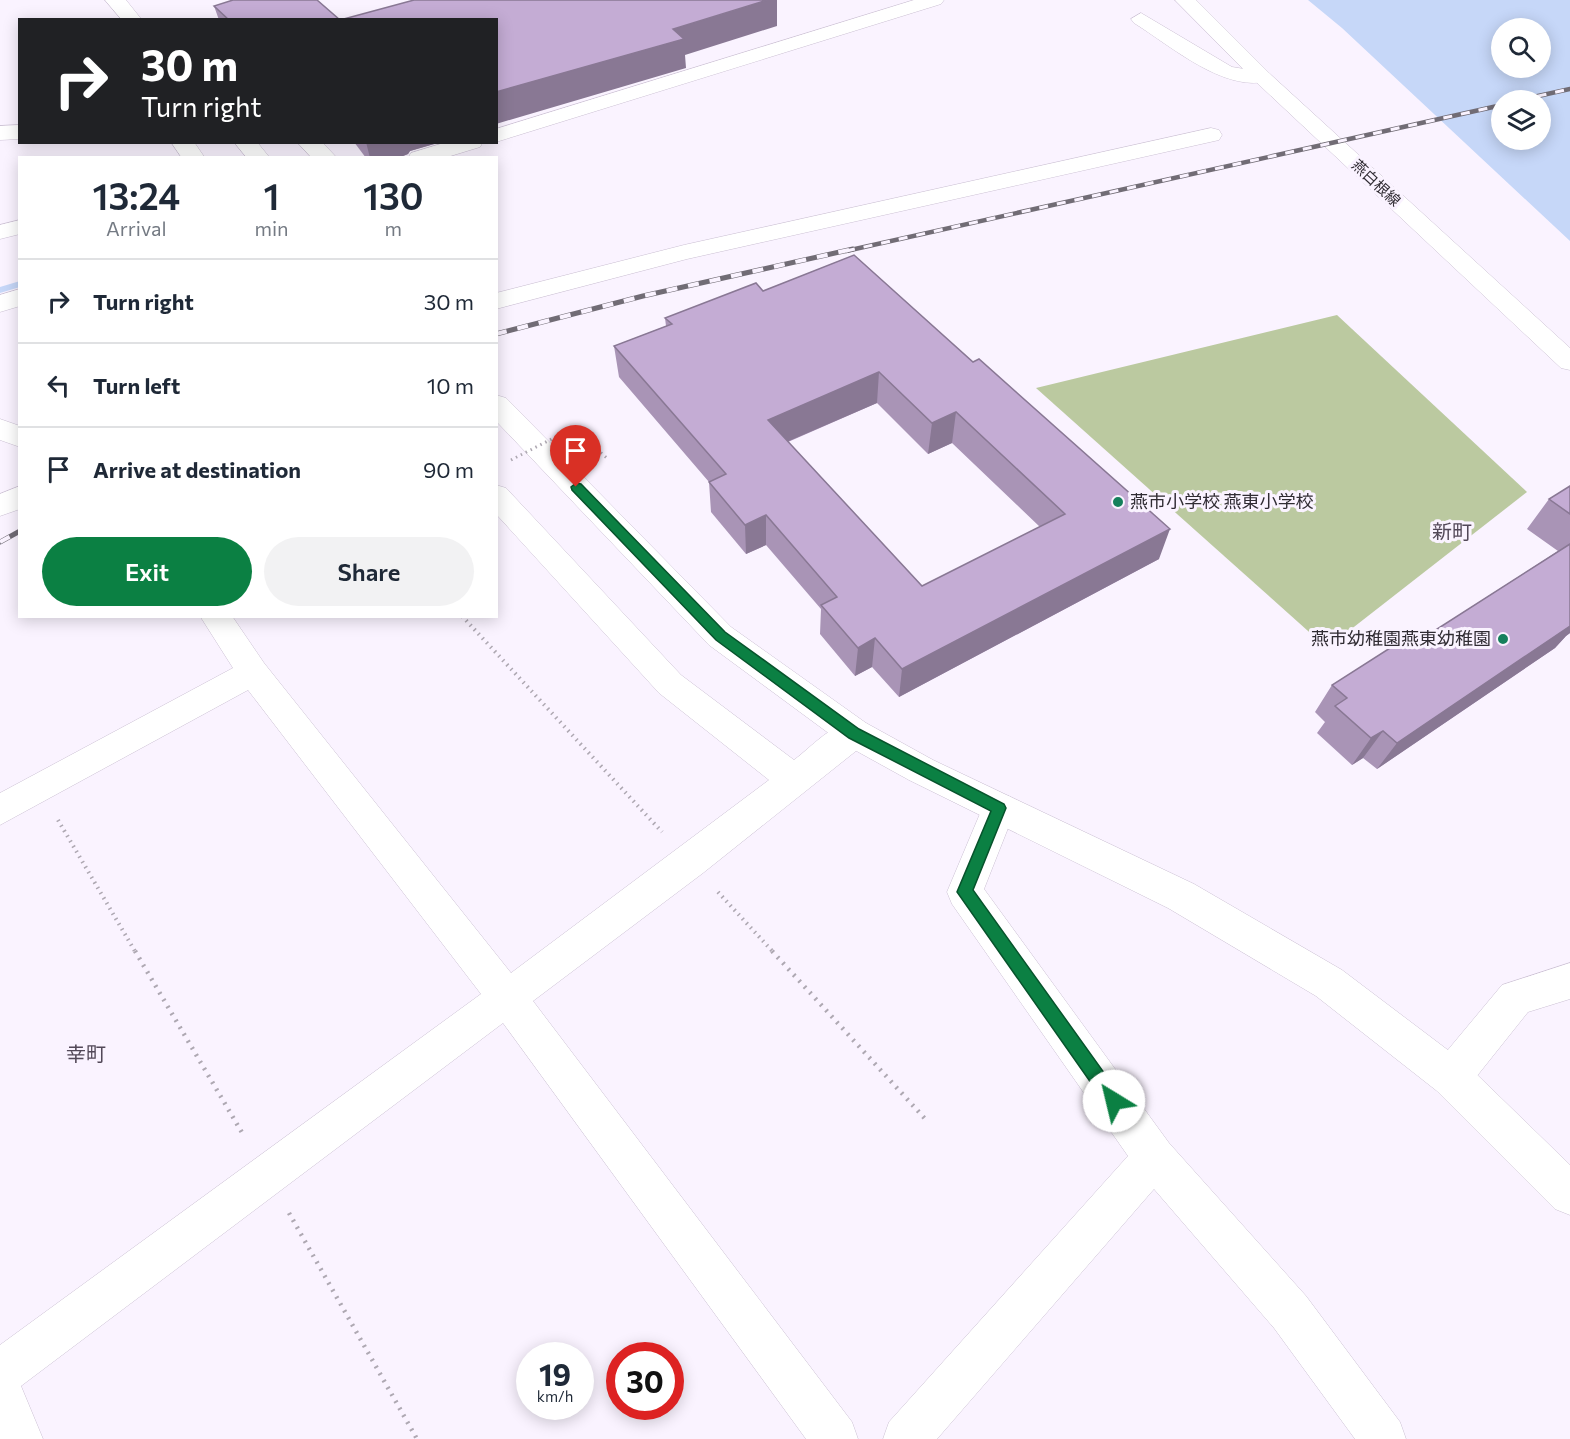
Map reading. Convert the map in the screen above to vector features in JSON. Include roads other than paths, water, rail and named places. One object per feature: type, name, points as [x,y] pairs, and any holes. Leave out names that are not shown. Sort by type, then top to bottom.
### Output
[{"type":"street","points":[[115,0],[131,18]]},
{"type":"street","points":[[498,135],[934,0]]},
{"type":"street","name":"燕白根線","points":[[1185,0],[1262,77],[1570,362]]},
{"type":"street","points":[[1141,19],[1227,73],[1262,77]]},
{"type":"street","points":[[0,133],[18,132]]},
{"type":"street","points":[[498,300],[684,252],[1211,135]]},
{"type":"street","points":[[247,144],[257,156]]},
{"type":"street","points":[[310,144],[324,156]]},
{"type":"street","points":[[426,156],[465,144]]},
{"type":"street","points":[[0,232],[18,228]]},
{"type":"street","points":[[0,304],[18,298]]},
{"type":"street","points":[[498,406],[720,636],[854,734],[999,808],[1181,896],[1329,983],[1451,1077],[1570,1194]]},
{"type":"street","points":[[0,428],[18,437]]},
{"type":"street","points":[[0,507],[18,497]]},
{"type":"street","points":[[498,497],[670,684],[793,779]]},
{"type":"street","points":[[215,618],[253,672],[507,998],[835,1439]]},
{"type":"street","points":[[0,810],[253,672]]},
{"type":"street","points":[[0,1373],[690,862],[793,779],[854,734]]},
{"type":"street","points":[[999,808],[965,892],[1155,1158],[1290,1312],[1383,1439]]},
{"type":"street","points":[[1451,1077],[1516,998],[1570,981]]},
{"type":"street","points":[[906,1439],[1155,1158]]},
{"type":"street","points":[[0,1391],[20,1439]]},
{"type":"water","points":[[1308,0],[1570,0],[1570,241],[1342,28]]},
{"type":"waterway","points":[[0,290],[18,285]]},
{"type":"railway","points":[[1551,93],[1570,89]]},
{"type":"railway","points":[[846,251],[1491,107]]},
{"type":"railway","points":[[498,333],[643,296],[853,249]]},
{"type":"railway","points":[[0,542],[18,532]]},
{"type":"place","name":"燕市小学校 燕東小学校","points":[[1118,502]]},
{"type":"place","name":"燕市幼稚園燕東幼稚園","points":[[1503,639]]},
{"type":"district","name":"新町","points":[[1452,532]]},
{"type":"district","name":"幸町","points":[[86,1054]]}]
